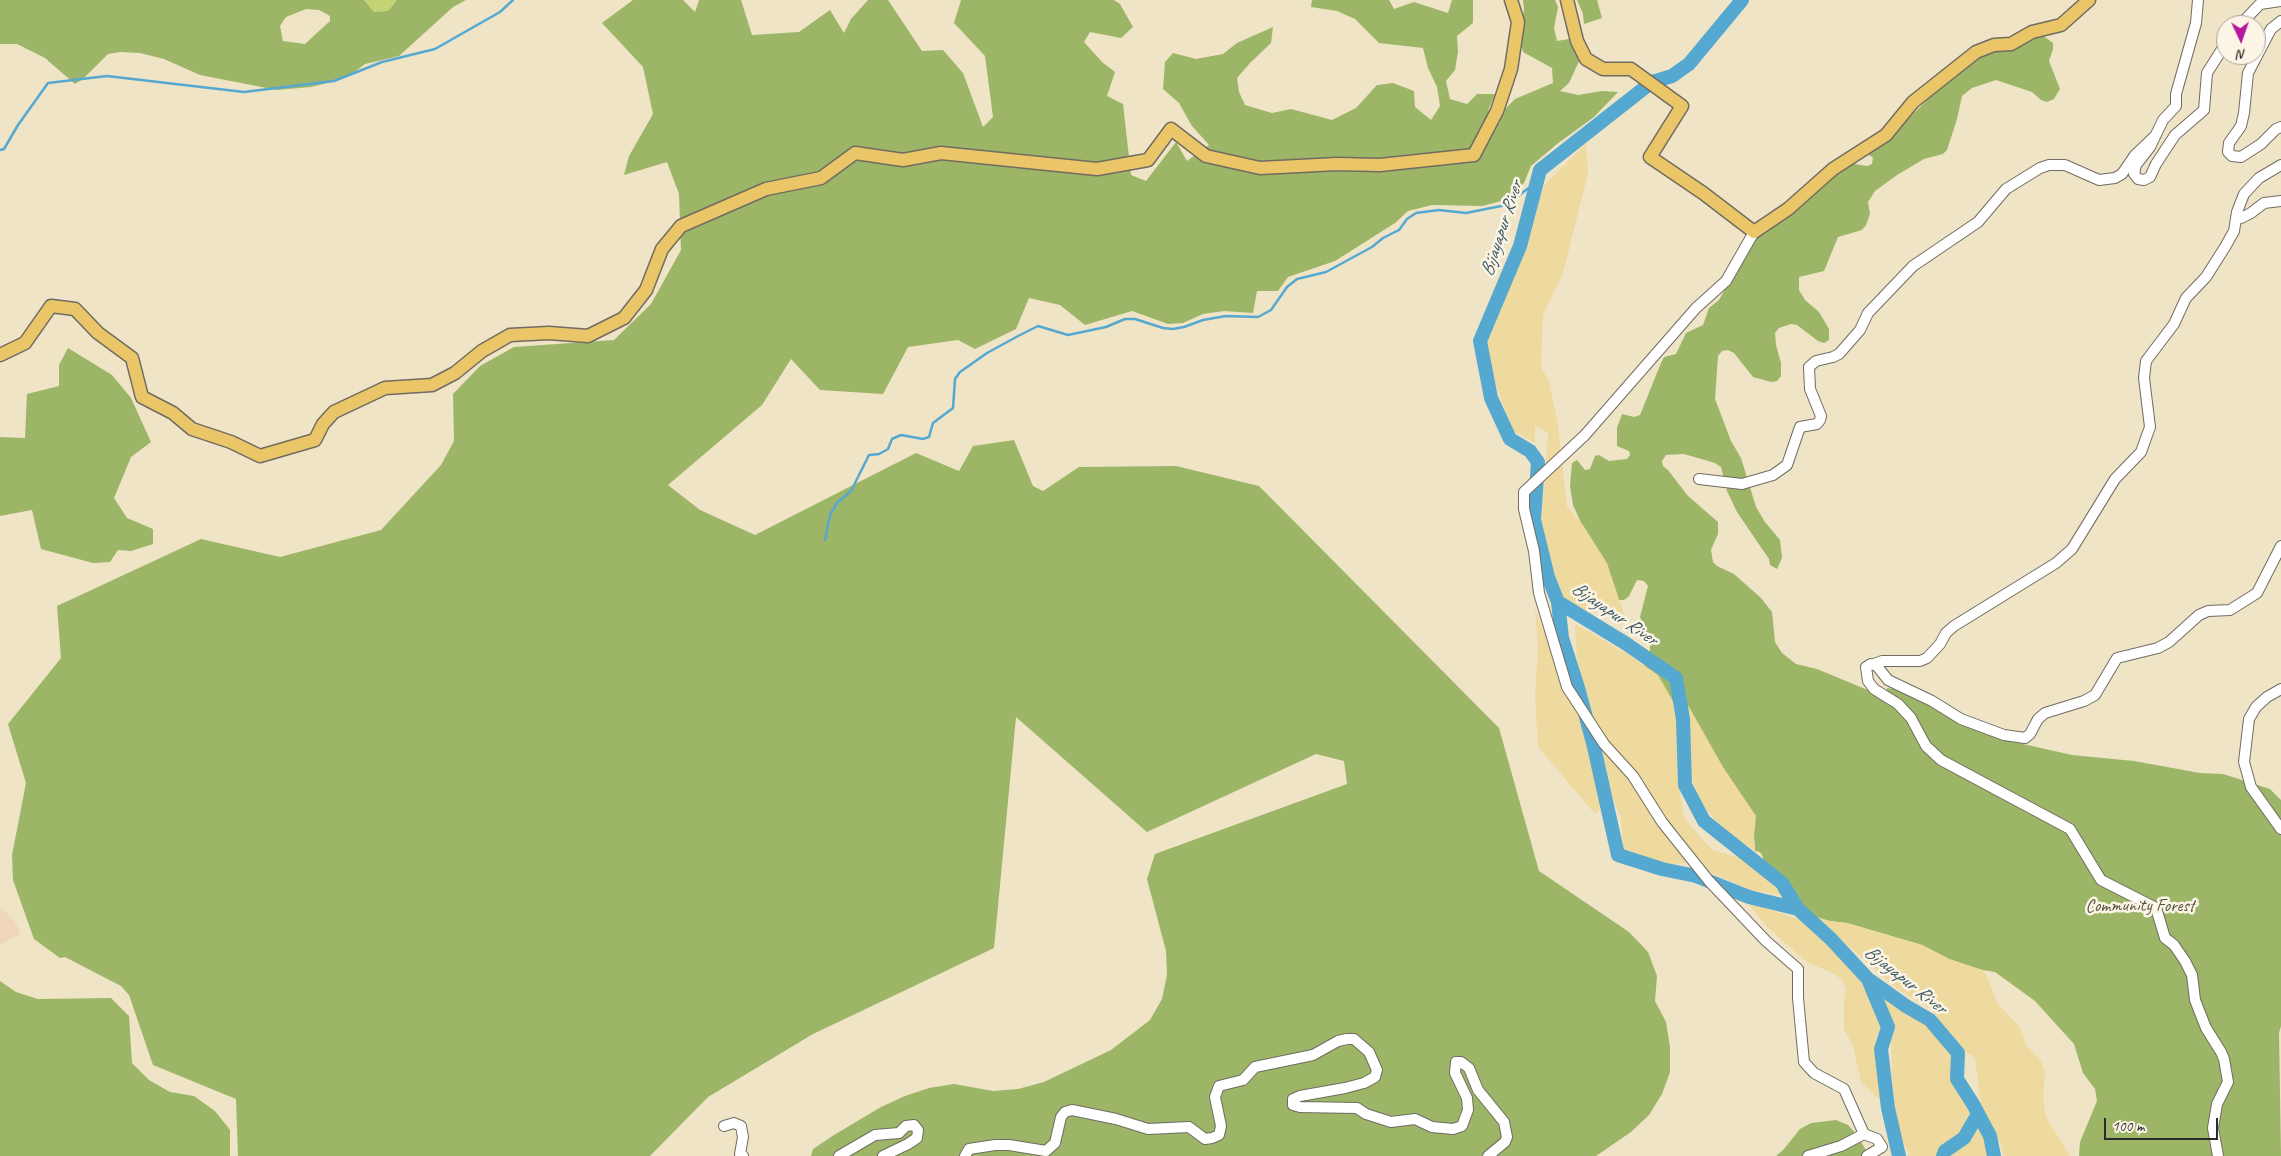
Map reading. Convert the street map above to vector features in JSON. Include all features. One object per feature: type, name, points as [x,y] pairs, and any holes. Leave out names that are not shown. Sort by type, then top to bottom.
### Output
[{"type":"main road","points":[[0,355],[25,343],[51,306],[75,309],[98,333],[132,358],[142,397],[173,413],[192,429],[230,442],[260,456],[315,440],[323,424],[334,412],[385,388],[432,385],[455,373],[482,351],[510,335],[549,333],[588,336],[624,318],[646,290],[662,249],[681,226],[766,189],[821,178],[855,153],[903,160],[941,154],[1097,169],[1148,160],[1171,129],[1206,156],[1260,168],[1337,164],[1380,165],[1474,155],[1497,111],[1510,69],[1518,22],[1511,0]]},
{"type":"main road","points":[[1567,0],[1577,41],[1586,59],[1603,68],[1631,69],[1682,106],[1650,157],[1703,193],[1754,232],[1788,209],[1833,169],[1886,135],[1913,102],[1976,52],[1985,47],[2011,44],[2032,32],[2061,25],[2089,0]]},
{"type":"street","points":[[2198,0],[2196,24],[2176,94],[2176,106],[2162,120],[2156,135],[2136,165],[2134,174],[2138,179],[2144,180],[2150,177],[2159,158],[2175,135],[2204,110],[2207,73],[2216,59]]},
{"type":"street","points":[[2250,15],[2260,4],[2281,1]]},
{"type":"street","points":[[2281,21],[2271,29],[2248,73],[2241,126],[2229,143],[2228,152],[2232,156],[2242,157],[2281,127]]},
{"type":"street","points":[[1698,479],[1742,484],[1773,475],[1787,465],[1800,427],[1817,424],[1821,416],[1810,389],[1809,367],[1816,361],[1839,354],[1860,330],[1868,313],[1913,266],[1978,222],[2006,189],[2040,168],[2049,165],[2065,165],[2100,180],[2116,178],[2122,174],[2134,155],[2156,135]]},
{"type":"street","points":[[2218,1156],[2213,1128],[2217,1104],[2228,1082],[2224,1059],[2222,1052],[2206,1028],[2195,1000],[2194,984],[2189,968],[2182,954],[2165,938],[2156,908],[2101,880],[2070,829],[1941,760],[1926,746],[1910,718],[1898,704],[1871,685],[1866,673],[1866,667],[1882,662],[1920,661],[1927,658],[1940,644],[1946,632],[2056,562],[2072,549],[2114,479],[2141,452],[2150,427],[2144,378],[2146,361],[2174,324],[2186,298],[2206,277],[2225,247],[2234,231],[2237,212],[2249,188],[2267,172],[2281,165]]},
{"type":"street","points":[[2237,212],[2241,218],[2252,214],[2264,204],[2281,201]]},
{"type":"street","points":[[1754,232],[1726,281],[1696,308],[1585,435],[1524,492],[1524,510],[1534,551],[1539,593],[1567,686],[1604,744],[1633,776],[1662,822],[1717,891],[1766,941],[1798,969],[1798,998],[1804,1062],[1814,1073],[1844,1088],[1864,1134],[1877,1140],[1882,1147],[1867,1156]]},
{"type":"street","points":[[1874,664],[1888,680],[1932,701],[1961,719],[2004,734],[2025,738],[2030,734],[2038,719],[2045,713],[2084,701],[2095,695],[2117,658],[2158,648],[2170,642],[2199,615],[2208,611],[2230,610],[2257,594],[2281,546]]},
{"type":"street","points":[[2281,689],[2261,702],[2249,718],[2244,762],[2251,787],[2281,829]]},
{"type":"street","points":[[965,1156],[970,1149],[995,1145],[1009,1145],[1046,1151],[1055,1142],[1064,1112],[1072,1110],[1116,1119],[1148,1129],[1189,1127],[1204,1139],[1212,1138],[1219,1135],[1222,1126],[1215,1097],[1219,1086],[1243,1080],[1255,1067],[1313,1055],[1323,1052],[1338,1041],[1354,1039],[1369,1052],[1377,1070],[1375,1077],[1364,1083],[1346,1088],[1300,1096],[1293,1099],[1292,1105],[1300,1107],[1357,1108],[1366,1114],[1391,1122],[1415,1119],[1432,1127],[1453,1129],[1462,1126],[1468,1110],[1467,1098],[1455,1073],[1456,1062],[1461,1062],[1469,1068],[1478,1090],[1504,1122],[1507,1136],[1505,1142],[1488,1156]]},
{"type":"street","points":[[724,1126],[734,1123],[741,1126],[743,1137],[740,1154],[743,1156]]},
{"type":"street","points":[[839,1156],[875,1135],[899,1133],[906,1126],[914,1125],[918,1130],[916,1138],[883,1156]]},
{"type":"street","points":[[1808,1156],[1841,1146],[1864,1134]]},
{"type":"shaded area","points":[[0,907],[14,920],[21,934],[0,945]]},
{"type":"green space","points":[[0,0],[364,0],[374,12],[388,11],[397,0],[466,0],[453,7],[399,56],[365,64],[352,74],[311,87],[277,90],[200,75],[164,59],[140,53],[120,52],[108,54],[83,79],[75,84],[45,58],[17,44],[0,44]],"holes":[[[306,9],[319,10],[330,16],[330,21],[305,44],[283,41],[280,26],[286,17]]]},
{"type":"green space","points":[[364,0],[397,0],[388,11],[374,12]]},
{"type":"green space","points":[[633,0],[683,0],[695,12],[699,0],[741,0],[752,35],[799,32],[830,10],[844,33],[851,19],[868,0],[888,0],[922,51],[943,50],[963,73],[983,127],[993,117],[985,56],[954,23],[961,0],[1114,0],[1120,4],[1133,27],[1121,38],[1090,32],[1084,42],[1102,62],[1115,72],[1107,96],[1123,104],[1131,175],[1146,181],[1176,142],[1187,161],[1209,145],[1192,126],[1179,103],[1163,89],[1165,62],[1173,53],[1196,59],[1223,54],[1237,43],[1273,27],[1271,43],[1237,78],[1239,92],[1245,105],[1272,113],[1291,109],[1332,120],[1356,108],[1377,85],[1393,83],[1414,91],[1415,107],[1431,120],[1440,106],[1437,87],[1428,68],[1423,48],[1379,43],[1355,19],[1337,11],[1311,7],[1312,0],[1389,0],[1394,9],[1414,2],[1448,13],[1452,0],[1473,0],[1473,23],[1457,36],[1458,52],[1455,70],[1446,81],[1450,99],[1467,104],[1477,94],[1495,94],[1488,111],[1499,124],[1506,108],[1515,99],[1553,83],[1552,68],[1523,52],[1520,39],[1524,9],[1523,0],[1555,0],[1558,7],[1554,28],[1557,41],[1569,39],[1581,57],[1569,83],[1560,91],[1578,95],[1602,91],[1618,92],[1594,117],[1531,166],[1524,183],[1506,200],[1482,206],[1432,205],[1408,211],[1395,223],[1335,261],[1288,277],[1278,291],[1257,291],[1253,313],[1224,311],[1203,314],[1183,323],[1168,324],[1132,311],[1085,325],[1060,305],[1029,298],[1016,329],[975,349],[958,340],[908,347],[883,394],[820,390],[791,359],[762,405],[668,485],[700,510],[755,535],[916,453],[959,471],[973,446],[1014,440],[1033,486],[1043,491],[1079,467],[1176,466],[1259,486],[1499,728],[1539,871],[1629,932],[1648,952],[1657,976],[1655,1001],[1666,1022],[1670,1047],[1670,1072],[1662,1094],[1649,1115],[1631,1132],[1596,1156],[811,1156],[813,1149],[834,1135],[881,1107],[905,1096],[929,1088],[954,1084],[993,1091],[1018,1089],[1044,1082],[1111,1050],[1150,1020],[1162,999],[1167,975],[1166,951],[1147,879],[1155,854],[1347,784],[1344,761],[1316,754],[1147,832],[1016,717],[994,948],[813,1034],[708,1097],[650,1156],[238,1156],[236,1099],[153,1065],[129,995],[121,986],[65,957],[60,958],[34,939],[13,880],[12,855],[26,783],[8,724],[61,658],[57,606],[201,539],[280,557],[381,530],[441,465],[454,441],[453,394],[480,366],[514,347],[614,340],[651,304],[681,250],[679,194],[667,162],[624,175],[629,156],[653,114],[643,67],[602,23]]},
{"type":"green space","points":[[1577,0],[1597,0],[1602,18],[1584,24],[1583,14]]},
{"type":"green space","name":"Community Forest","points":[[2042,35],[2053,43],[2049,61],[2060,89],[2054,99],[2047,102],[2041,100],[2032,92],[1996,80],[1972,88],[1962,96],[1947,150],[1943,154],[1924,159],[1875,191],[1868,202],[1870,214],[1862,230],[1838,237],[1824,271],[1799,277],[1799,290],[1805,300],[1819,312],[1829,329],[1829,340],[1824,343],[1818,341],[1797,325],[1791,324],[1779,328],[1775,333],[1781,363],[1781,376],[1777,381],[1771,382],[1753,377],[1734,353],[1728,350],[1722,351],[1718,356],[1715,399],[1731,441],[1741,458],[1756,507],[1765,522],[1780,540],[1782,558],[1777,569],[1770,565],[1769,559],[1737,512],[1727,491],[1721,467],[1715,463],[1684,454],[1666,455],[1662,461],[1663,466],[1688,496],[1718,522],[1718,534],[1711,550],[1713,562],[1734,574],[1761,598],[1772,612],[1775,642],[1782,653],[1796,664],[1817,669],[1887,698],[1887,688],[1900,690],[1941,710],[1952,719],[2023,744],[2072,755],[2134,761],[2200,773],[2223,774],[2270,789],[2281,800],[2281,1026],[2279,1033],[2281,1156],[2079,1156],[2080,1142],[2097,1101],[2095,1089],[2083,1073],[2074,1044],[2035,1001],[1995,972],[1982,970],[1949,959],[1922,945],[1847,923],[1830,921],[1800,913],[1785,903],[1774,883],[1759,869],[1763,857],[1760,852],[1755,851],[1754,836],[1644,665],[1650,654],[1650,641],[1640,617],[1648,586],[1644,581],[1637,580],[1629,596],[1624,600],[1616,600],[1573,505],[1570,486],[1572,463],[1577,460],[1585,470],[1590,469],[1595,456],[1599,455],[1609,461],[1627,459],[1630,455],[1629,451],[1617,446],[1617,428],[1622,414],[1634,417],[1640,415],[1664,357],[1676,354],[1686,333],[1703,325],[1709,308],[1719,300],[1754,238],[1848,163],[1867,166],[1872,164],[1873,158],[1868,154],[1871,148],[1910,117],[1972,60]]},
{"type":"green space","points":[[68,348],[112,375],[131,398],[151,442],[131,457],[114,498],[127,518],[153,529],[153,544],[131,551],[118,550],[110,562],[93,563],[41,549],[32,510],[0,516],[0,437],[25,438],[27,394],[59,386],[59,365]]},
{"type":"green space","points":[[0,981],[16,992],[38,999],[111,998],[129,1016],[132,1063],[149,1080],[170,1092],[194,1096],[215,1111],[230,1130],[230,1156],[0,1156]]},
{"type":"green space","points":[[1836,1120],[1848,1125],[1858,1136],[1869,1156],[1776,1156],[1800,1129],[1811,1123]]},
{"type":"sand","points":[[1586,144],[1588,173],[1563,273],[1543,315],[1541,368],[1548,379],[1557,418],[1567,507],[1583,525],[1607,563],[1627,623],[1618,624],[1607,608],[1597,607],[1581,613],[1555,591],[1538,567],[1548,433],[1535,425],[1535,443],[1513,431],[1492,375],[1487,339],[1522,252],[1544,185]]},
{"type":"sand","points":[[1535,609],[1556,661],[1577,701],[1591,745],[1592,764],[1602,806],[1595,814],[1538,747],[1535,697],[1538,648]]},
{"type":"sand","points":[[1575,624],[1626,653],[1658,675],[1680,713],[1677,773],[1684,818],[1712,850],[1741,858],[1774,883],[1780,895],[1750,890],[1689,863],[1666,864],[1623,851],[1621,818],[1609,788],[1595,728],[1577,666]]},
{"type":"sand","points":[[1688,705],[1723,767],[1756,816],[1755,851],[1730,835],[1714,819],[1696,796],[1690,765]]},
{"type":"sand","points":[[1747,902],[1799,919],[1865,980],[1881,1024],[1876,1039],[1882,1102],[1861,1082],[1853,1046],[1844,1029],[1846,989],[1841,979],[1831,972],[1808,963],[1768,928]]},
{"type":"sand","points":[[1800,913],[1830,921],[1847,923],[1922,945],[1949,959],[1982,970],[1986,974],[1998,1004],[2020,1027],[2026,1046],[2040,1059],[2045,1073],[2043,1098],[2046,1117],[2070,1156],[2004,1156],[2002,1147],[1981,1105],[1975,1058],[1956,1044],[1931,1009],[1897,989],[1828,928]]},
{"type":"sand","points":[[1880,993],[1936,1029],[1953,1057],[1955,1082],[1974,1114],[1958,1136],[1940,1151],[1938,1156],[1907,1156],[1910,1154],[1901,1139],[1896,1118],[1891,1032]]},
{"type":"sand","points":[[1979,1125],[1990,1156],[1949,1156],[1951,1152],[1963,1146]]},
{"type":"waterway","points":[[0,150],[4,149],[18,125],[48,83],[107,76],[244,92],[334,81],[382,62],[435,49],[500,12],[513,0]]},
{"type":"waterway","name":"Bijayapur River","points":[[1742,0],[1689,64],[1672,76],[1652,82],[1540,170],[1520,246],[1480,341],[1491,398],[1510,439],[1530,451],[1538,462],[1534,520],[1548,577],[1558,602],[1625,643],[1676,678],[1683,719],[1685,785],[1704,821],[1782,883],[1798,909],[1831,939],[1868,979],[1906,1006],[1930,1020],[1958,1053],[1957,1079],[1990,1136],[1994,1156]]},
{"type":"waterway","points":[[825,540],[830,515],[837,503],[851,491],[869,455],[879,454],[888,449],[892,439],[901,435],[923,439],[929,437],[933,423],[953,408],[955,379],[960,372],[987,353],[1020,335],[1038,326],[1068,335],[1106,327],[1125,319],[1135,319],[1163,328],[1173,329],[1203,320],[1226,316],[1258,317],[1271,310],[1287,287],[1297,279],[1326,272],[1372,247],[1383,238],[1399,230],[1407,219],[1416,213],[1439,210],[1466,213],[1506,205],[1530,187],[1540,170]]},
{"type":"waterway","points":[[1558,602],[1562,638],[1594,747],[1618,855],[1662,869],[1696,876],[1749,897],[1798,909]]},
{"type":"waterway","points":[[1868,979],[1888,1027],[1881,1049],[1888,1108],[1899,1156]]},
{"type":"waterway","points":[[1943,1156],[1945,1151],[1964,1138],[1978,1114]]}]
